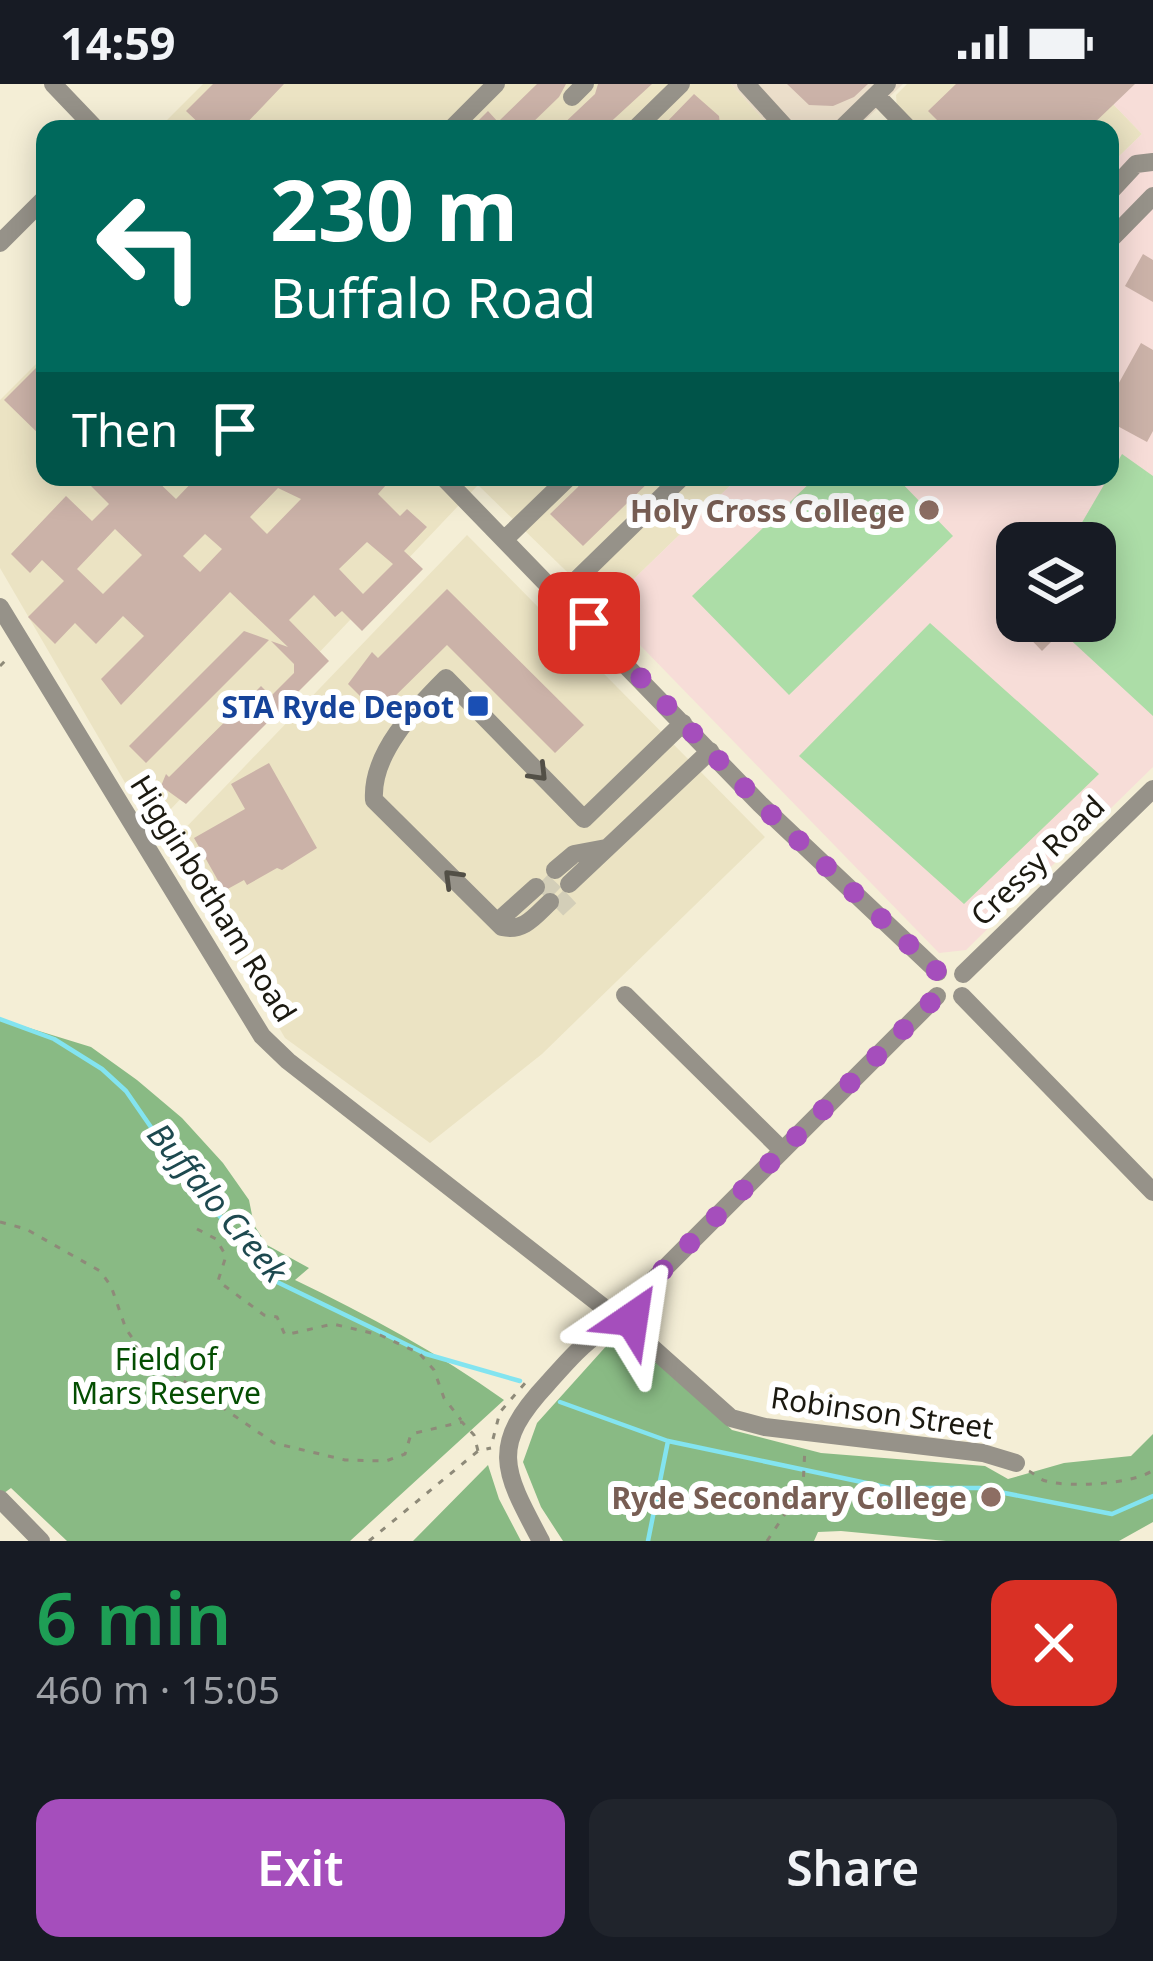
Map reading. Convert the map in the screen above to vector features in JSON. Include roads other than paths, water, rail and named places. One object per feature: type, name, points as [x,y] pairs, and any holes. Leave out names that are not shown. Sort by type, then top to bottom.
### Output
[{"type":"street","points":[[53,84],[87,120]]},
{"type":"street","points":[[460,120],[496,84]]},
{"type":"street","points":[[644,120],[681,84]]},
{"type":"street","points":[[746,84],[779,120]]},
{"type":"street","points":[[850,120],[882,89],[903,120]]},
{"type":"street","points":[[1119,182],[1136,164],[1153,161]]},
{"type":"street","points":[[1119,231],[1153,196]]},
{"type":"street","points":[[0,243],[36,207]]},
{"type":"street","points":[[452,486],[760,804],[938,972]]},
{"type":"street","points":[[506,539],[560,486]]},
{"type":"street","points":[[561,595],[673,486]]},
{"type":"street","name":"Higginbotham Road","points":[[0,607],[262,1036],[287,1061],[602,1306]]},
{"type":"street","points":[[545,900],[515,930],[497,922],[374,800],[373,788],[400,724],[446,678],[584,819],[683,723]]},
{"type":"street","points":[[568,878],[710,751]]},
{"type":"street","name":"Cressy Road","points":[[963,974],[1153,788]]},
{"type":"street","points":[[948,968],[963,974],[966,988],[962,996],[952,1001],[937,996],[933,981],[938,972],[948,968]]},
{"type":"street","points":[[625,995],[781,1149]]},
{"type":"street","points":[[627,1306],[937,996]]},
{"type":"street","points":[[962,996],[1151,1186]]},
{"type":"street","points":[[612,1301],[627,1306],[632,1314],[629,1327],[613,1336],[602,1330],[597,1321],[602,1306],[612,1301]]},
{"type":"street","name":"Robinson Street","points":[[629,1327],[731,1418],[806,1433],[983,1453],[1016,1463]]},
{"type":"street","points":[[541,1541],[510,1474],[512,1426],[558,1371],[602,1330]]},
{"type":"street","points":[[0,1498],[40,1541]]},
{"type":"waterway","name":"Buffalo Creek","points":[[0,1019],[54,1039],[102,1069],[126,1091],[182,1172],[275,1281],[426,1354],[520,1381]]},
{"type":"waterway","name":"Buffalo Creek","points":[[560,1402],[668,1441],[890,1488],[979,1488],[1112,1514],[1153,1496]]},
{"type":"waterway","points":[[648,1541],[668,1441]]},
{"type":"tunnel","points":[[542,894],[560,875]]},
{"type":"tunnel","points":[[557,909],[576,891]]},
{"type":"place","name":"Holy Cross College","points":[[929,510]]},
{"type":"place","name":"STA Ryde Depot","points":[[478,706]]},
{"type":"place","name":"Ryde Secondary College","points":[[991,1497]]},
{"type":"park label","name":"Field of Mars Reserve","points":[[166,1375]]}]
